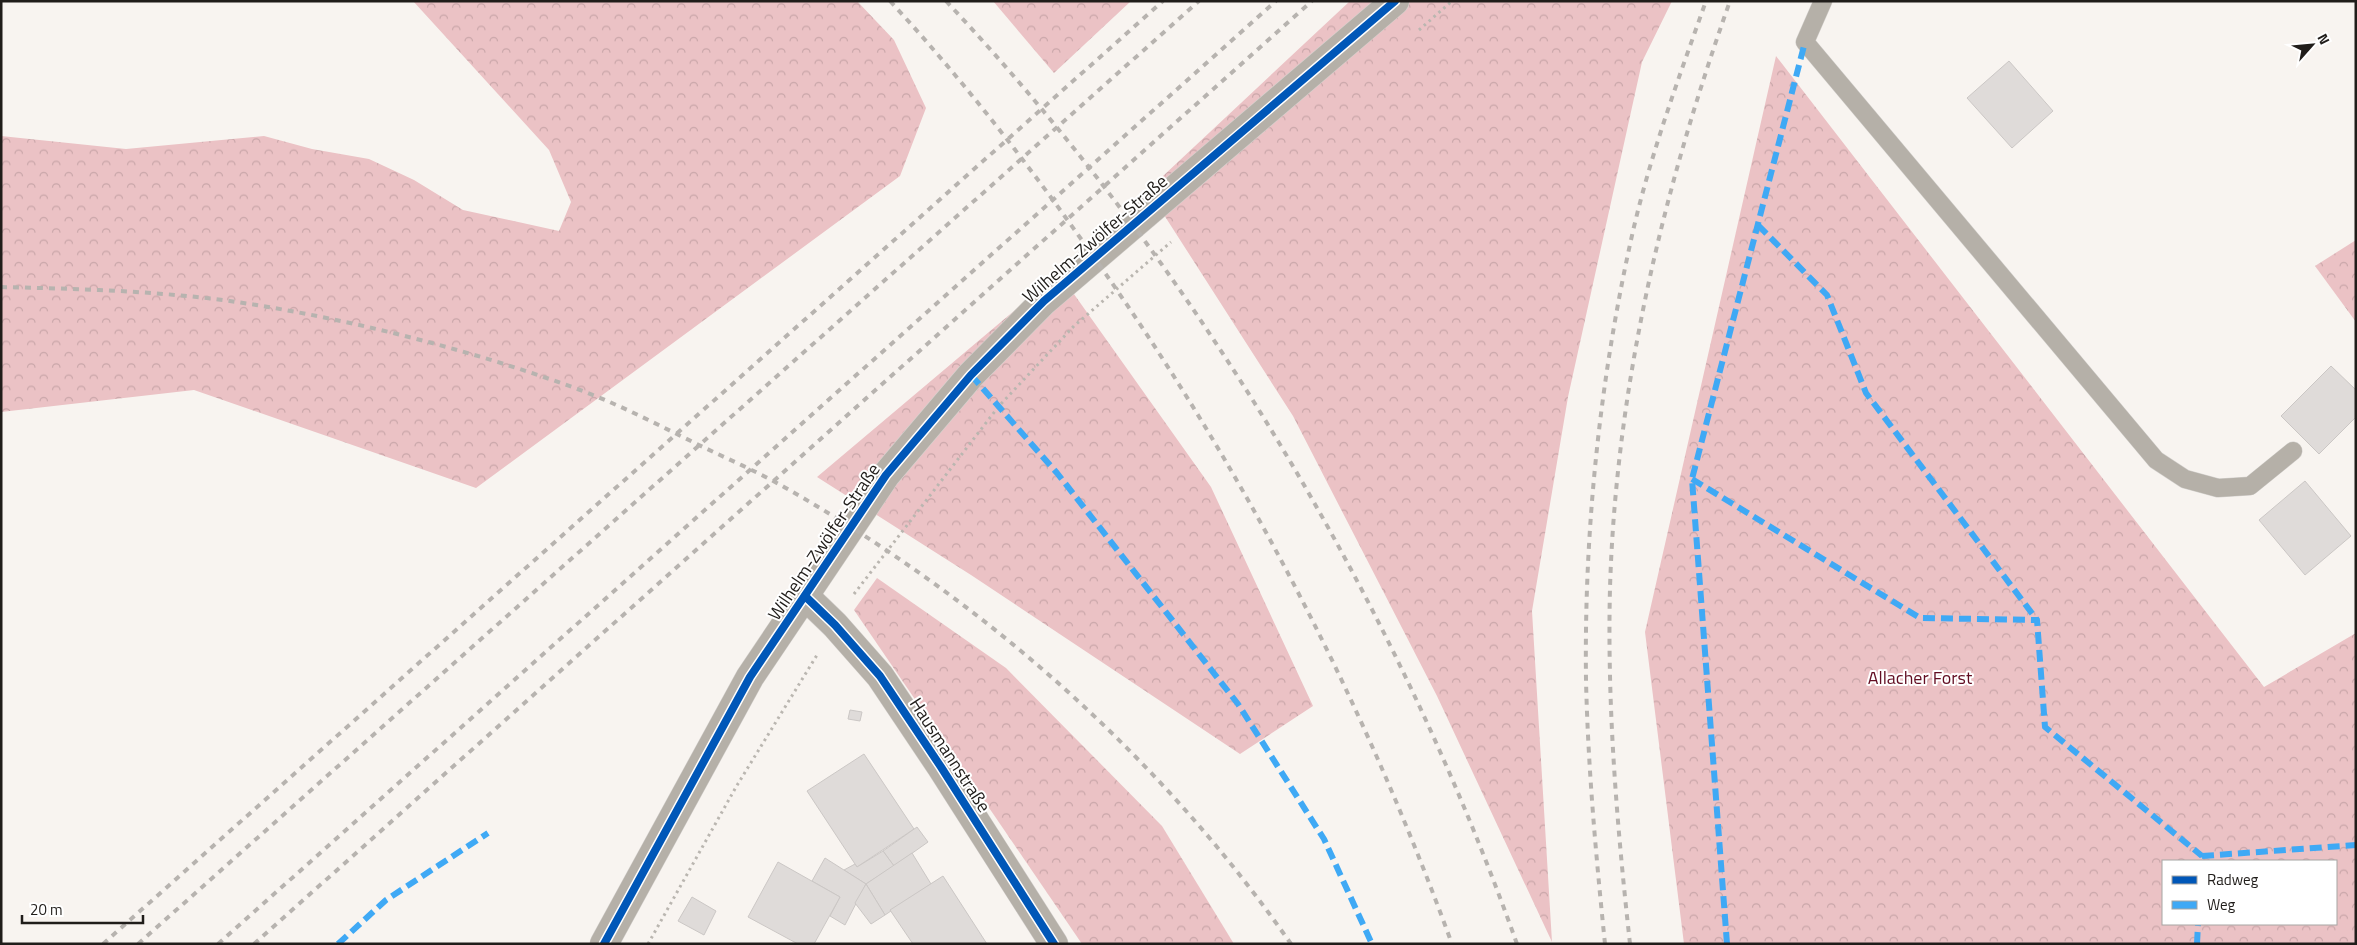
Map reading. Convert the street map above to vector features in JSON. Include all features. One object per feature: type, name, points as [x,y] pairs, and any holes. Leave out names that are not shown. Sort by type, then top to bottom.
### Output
[{"type":"street","name":"Wilhelm-Zwölfer-Straße","points":[[604,944],[750,676],[886,475],[971,375],[1044,301],[1394,1]]},
{"type":"street","name":"Hausmannstraße","points":[[805,596],[835,625],[880,676],[941,767],[1054,944]]},
{"type":"lane","points":[[1823,1],[1805,42],[2156,460],[2185,479],[2218,488],[2250,486],[2293,452]]},
{"type":"path","points":[[1414,34],[1452,1]]},
{"type":"path","points":[[648,944],[736,787],[860,585],[999,406],[1074,326],[1172,241]]},
{"type":"green space","points":[[413,1],[857,1],[894,40],[926,108],[900,176],[476,488],[194,390],[1,412],[1,136],[126,149],[264,136],[312,149],[369,159],[414,180],[463,210],[559,231],[571,202],[549,150]]},
{"type":"green space","points":[[993,1],[1131,1],[1054,73]]},
{"type":"green space","points":[[1350,1],[1672,1],[1642,62],[1568,397],[1532,611],[1552,942],[1437,696],[1293,416],[1148,190]]},
{"type":"green space","name":"Allacher Forst","points":[[1776,56],[2264,687],[2356,633],[2356,944],[1684,944],[1645,632]]},
{"type":"green space","points":[[2356,240],[2356,322],[2315,266]]},
{"type":"green space","points":[[1059,273],[1211,487],[1313,706],[1240,754],[971,575],[817,477]]},
{"type":"green space","points":[[877,578],[1006,668],[1162,826],[1234,944],[1082,944],[854,610]]},
{"type":"building","points":[[2009,61],[2053,111],[2012,148],[1967,98]]},
{"type":"building","points":[[2331,366],[2356,390],[2356,417],[2319,454],[2281,416]]},
{"type":"building","points":[[2305,481],[2351,536],[2305,575],[2259,520]]},
{"type":"building","points":[[850,710],[862,712],[860,721],[848,719]]},
{"type":"building","points":[[864,754],[914,829],[857,867],[807,791]]},
{"type":"building","points":[[917,827],[928,842],[894,866],[883,851]]},
{"type":"building","points":[[883,851],[894,866],[866,884],[844,870],[855,864],[857,867]]},
{"type":"building","points":[[912,853],[931,884],[885,915],[866,884]]},
{"type":"building","points":[[825,858],[866,884],[845,925],[830,916],[840,897],[812,881]]},
{"type":"building","points":[[778,862],[840,897],[814,944],[798,944],[748,917]]},
{"type":"building","points":[[943,876],[987,944],[913,944],[890,910]]},
{"type":"building","points":[[866,884],[885,915],[871,924],[855,903]]},
{"type":"building","points":[[692,897],[716,911],[704,935],[678,921]]},
{"type":"railway","points":[[890,1],[969,92],[1044,188],[1146,334],[1199,417],[1295,586],[1338,673],[1379,762],[1417,852],[1452,944]]},
{"type":"railway","points":[[946,1],[1037,104],[1124,212],[1204,326],[1280,444],[1349,565],[1411,689],[1468,816],[1517,944]]},
{"type":"railway","points":[[103,944],[1163,1]]},
{"type":"railway","points":[[138,944],[1199,1]]},
{"type":"railway","points":[[218,944],[1276,1]]},
{"type":"railway","points":[[254,944],[1312,1]]},
{"type":"railway","points":[[1605,944],[1593,812],[1586,680],[1588,567],[1596,454],[1611,342],[1621,286],[1640,202],[1657,144],[1706,1]]},
{"type":"railway","points":[[1630,944],[1617,811],[1610,677],[1610,588],[1614,513],[1622,438],[1647,290],[1684,144],[1730,1]]},
{"type":"railway","points":[[1,287],[126,291],[188,296],[290,311],[413,338],[494,361],[589,393],[764,476],[858,531],[929,580],[997,632],[1063,687],[1125,747],[1184,809],[1240,875],[1291,944]]},
{"type":"marked path","points":[[1727,944],[1692,479],[1805,42]]},
{"type":"marked path","points":[[1758,225],[1827,295],[1866,393],[2037,620]]},
{"type":"marked path","points":[[971,375],[1057,473],[1238,704],[1324,839],[1372,944]]},
{"type":"marked path","points":[[1692,479],[1920,618],[2037,620],[2045,727],[2202,856],[2202,860]]},
{"type":"marked path","points":[[338,944],[386,900],[488,833]]},
{"type":"marked path","points":[[2202,856],[2356,845]]},
{"type":"marked path","points":[[2197,944],[2198,925]]},
{"type":"cycle path","points":[[604,944],[750,677],[886,475],[971,375],[1044,301],[1395,1]]},
{"type":"cycle path","points":[[805,596],[835,625],[880,676],[941,767],[1054,944]]}]
